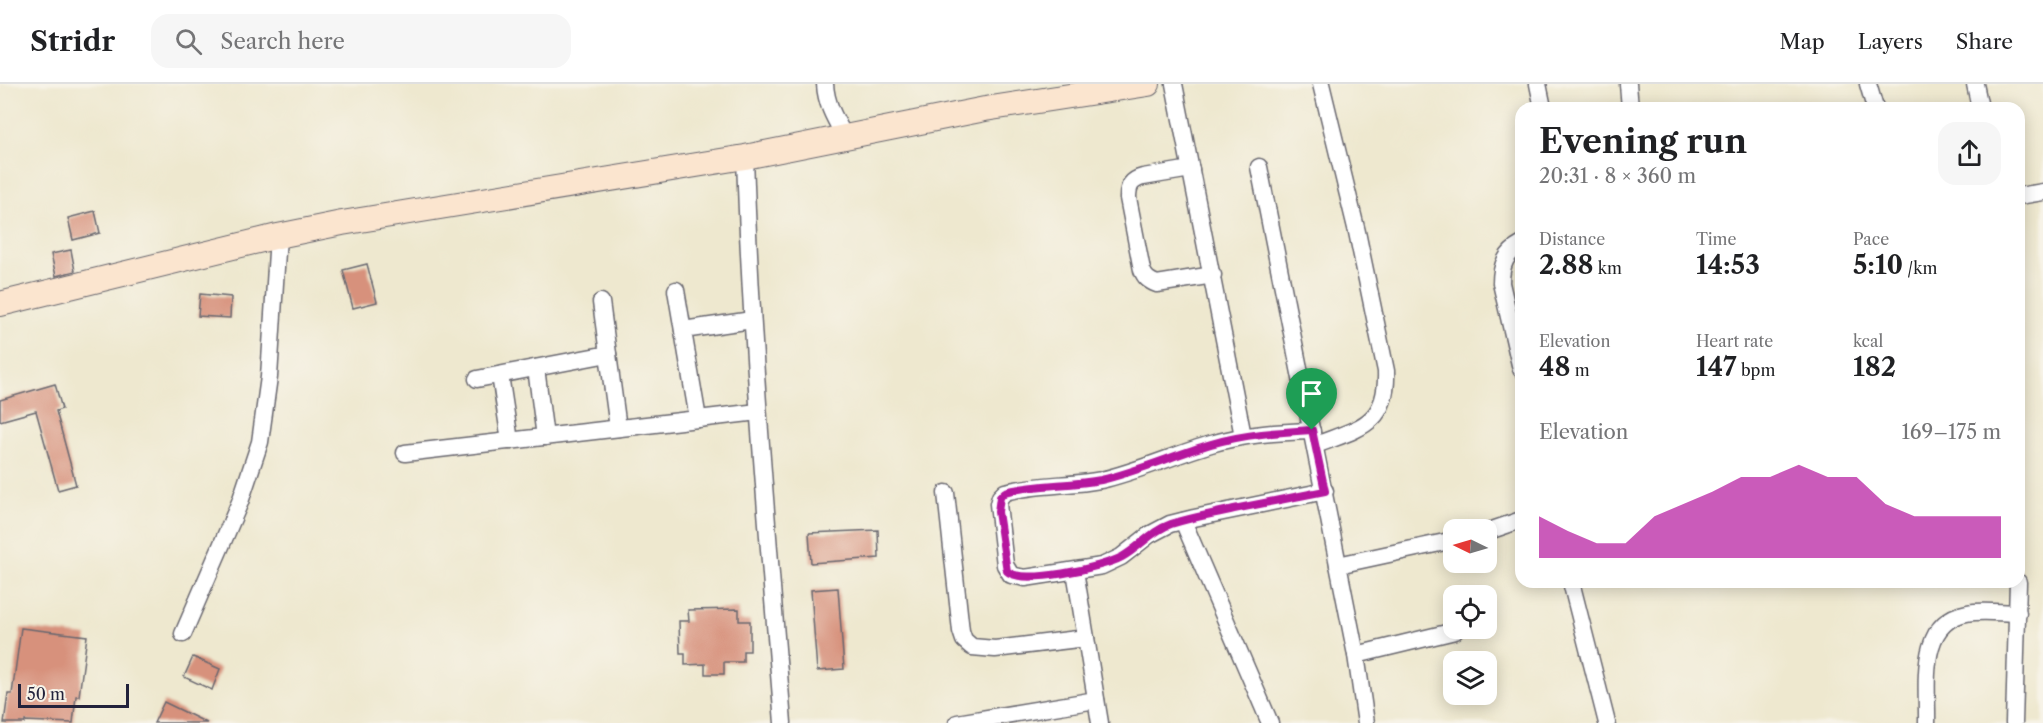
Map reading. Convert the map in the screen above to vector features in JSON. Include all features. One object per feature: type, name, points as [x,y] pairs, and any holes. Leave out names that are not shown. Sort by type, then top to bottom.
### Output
[{"type":"street","points":[[825,84],[830,112],[845,137]]},
{"type":"street","points":[[0,304],[278,236],[406,212],[745,157],[985,109],[1148,84]]},
{"type":"street","points":[[1174,84],[1243,436]]},
{"type":"street","points":[[1321,84],[1357,232],[1386,371],[1387,390],[1383,406],[1371,421],[1354,430],[1314,438],[1262,433],[1243,436],[1213,443],[1100,480],[1005,492],[1000,497],[998,512],[1005,565],[1011,575],[1025,578],[1090,569],[1113,561],[1128,553],[1158,530],[1183,520],[1325,491]]},
{"type":"street","points":[[1538,84],[1542,102]]},
{"type":"street","points":[[1628,84],[1630,102]]},
{"type":"street","points":[[1868,84],[1873,102]]},
{"type":"street","points":[[1975,84],[1979,102]]},
{"type":"street","points":[[745,157],[758,412],[783,723]]},
{"type":"street","points":[[1259,167],[1325,491],[1356,655],[1366,723]]},
{"type":"street","points":[[1191,169],[1136,178],[1130,183],[1128,198],[1142,270],[1144,277],[1157,284],[1213,275]]},
{"type":"street","points":[[2025,195],[2043,192]]},
{"type":"street","points":[[183,634],[240,502],[260,442],[269,377],[278,236]]},
{"type":"street","points":[[1514,311],[1501,283],[1501,270],[1506,257],[1515,249]]},
{"type":"street","points":[[676,290],[698,419]]},
{"type":"street","points":[[601,302],[618,428]]},
{"type":"street","points":[[683,330],[752,320]]},
{"type":"street","points":[[477,379],[608,354]]},
{"type":"street","points":[[536,368],[545,437]]},
{"type":"street","points":[[500,375],[510,441]]},
{"type":"street","points":[[405,453],[758,412]]},
{"type":"street","points":[[946,493],[961,631],[964,640],[972,647],[995,649],[1086,638]]},
{"type":"street","points":[[1183,520],[1270,723]]},
{"type":"street","points":[[1497,528],[1515,522]]},
{"type":"street","points":[[1338,566],[1443,542]]},
{"type":"street","points":[[1075,572],[1100,723]]},
{"type":"street","points":[[1573,588],[1607,723]]},
{"type":"street","points":[[2014,723],[2018,588]]},
{"type":"street","points":[[1927,723],[1928,659],[1932,641],[1939,626],[1950,617],[1968,612],[2018,613]]},
{"type":"street","points":[[1356,655],[1443,634]]},
{"type":"street","points":[[957,723],[1096,700]]},
{"type":"building","points":[[95,211],[100,233],[73,240],[68,218]]},
{"type":"building","points":[[71,250],[75,271],[56,276],[51,254]]},
{"type":"building","points":[[367,264],[377,302],[353,308],[343,270]]},
{"type":"building","points":[[200,294],[231,297],[230,318],[198,316]]},
{"type":"building","points":[[55,384],[62,409],[56,411],[76,485],[58,490],[36,411],[0,421],[0,400]]},
{"type":"building","points":[[878,530],[879,558],[811,563],[809,533]]},
{"type":"building","points":[[838,588],[844,669],[817,671],[811,590]]},
{"type":"building","points":[[739,609],[739,621],[750,621],[750,651],[743,651],[743,662],[724,662],[724,674],[705,674],[705,664],[685,665],[685,653],[680,653],[679,621],[689,621],[688,610]]},
{"type":"building","points":[[21,628],[87,636],[73,723],[25,721],[25,723],[4,723],[8,694],[12,694]]},
{"type":"building","points":[[193,657],[220,669],[212,690],[184,677]]},
{"type":"building","points":[[164,702],[207,723],[154,723]]},
{"type":"route","points":[[1312,430],[1325,491],[1170,524],[1149,535],[1128,553],[1102,566],[1025,578],[1011,575],[1007,571],[998,512],[1000,497],[1005,492],[1100,480],[1213,443],[1243,436],[1312,430]]}]
